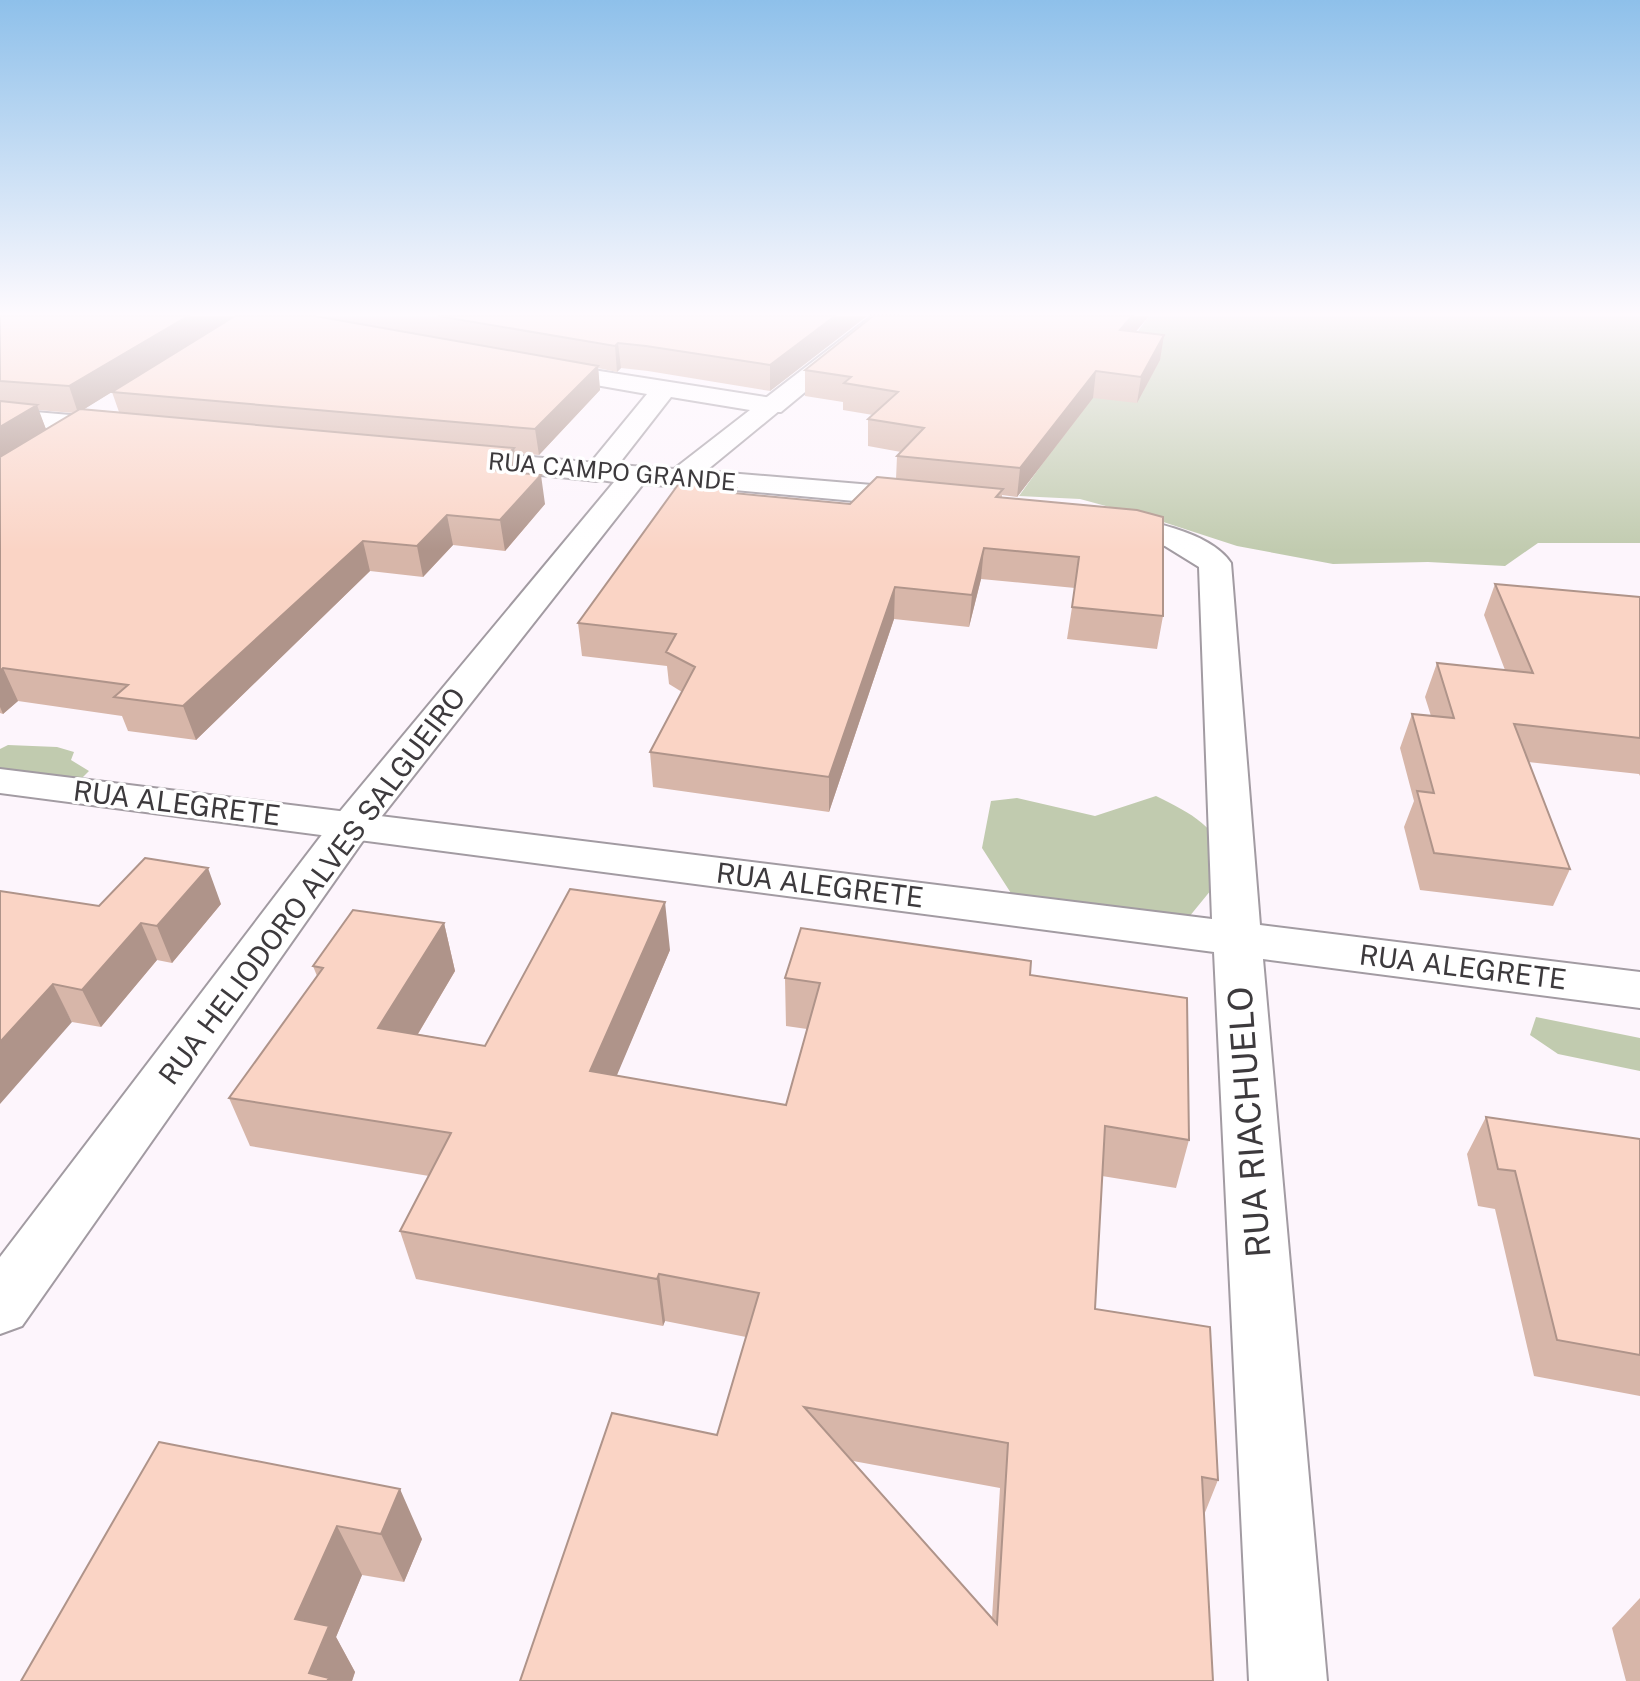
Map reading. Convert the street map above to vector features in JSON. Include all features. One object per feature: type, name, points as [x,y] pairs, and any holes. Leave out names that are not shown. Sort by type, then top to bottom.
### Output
[{"type":"street","name":"RUA HELIODORO ALVES SALGUEIRO","points":[[0,1306],[352,825],[616,473],[661,394]]},
{"type":"street","points":[[688,394],[772,406]]},
{"type":"street","points":[[680,478],[787,394]]},
{"type":"street","points":[[49,447],[125,399]]},
{"type":"street","points":[[0,417],[147,430]]},
{"type":"street","name":"RUA CAMPO GRANDE","points":[[426,456],[950,501]]},
{"type":"street","name":"RUA RIACHUELO","points":[[1074,516],[1104,520],[1176,539],[1215,563],[1237,938],[1288,1681]]},
{"type":"street","name":"RUA ALEGRETE","points":[[0,781],[1640,990]]},
{"type":"green space","points":[[1092,394],[1640,394],[1640,543],[1538,543],[1505,566],[1428,562],[1333,564],[1237,546],[1080,499],[1019,496]]},
{"type":"green space","points":[[8,745],[57,747],[74,752],[71,760],[89,771],[71,789],[0,789],[0,749]]},
{"type":"green space","points":[[1156,796],[1202,823],[1218,842],[1229,868],[1180,928],[1016,901],[982,848],[991,801],[1017,798],[1095,816]]},
{"type":"green space","points":[[1536,1017],[1640,1038],[1640,1071],[1558,1054],[1530,1035]]},
{"type":"building","points":[[140,394],[570,394],[535,429]]},
{"type":"building","points":[[895,394],[1078,394],[1020,468],[897,456],[924,428],[868,419]]},
{"type":"building","points":[[0,401],[37,405],[0,427]]},
{"type":"building","points":[[80,409],[514,448],[492,470],[541,475],[500,520],[447,515],[417,546],[363,541],[183,706],[114,697],[128,685],[3,668],[0,671],[0,457]]},
{"type":"building","points":[[877,477],[1003,489],[996,497],[1137,510],[1163,517],[1163,616],[1072,607],[1079,557],[984,548],[972,595],[895,587],[829,777],[650,752],[695,667],[666,652],[676,634],[578,623],[680,482],[736,488],[733,493],[850,504]]},
{"type":"building","points":[[1495,584],[1640,597],[1640,738],[1514,724],[1570,869],[1434,853],[1417,791],[1434,793],[1412,714],[1454,718],[1437,663],[1533,673]]},
{"type":"building","points":[[145,858],[208,868],[157,926],[141,923],[82,990],[53,984],[0,1042],[0,891],[99,906]]},
{"type":"building","points":[[570,889],[665,902],[590,1071],[786,1105],[820,983],[785,978],[801,928],[1031,961],[1030,975],[1187,998],[1189,1140],[1105,1126],[1095,1309],[1210,1327],[1218,1480],[1202,1477],[1213,1681],[520,1681],[612,1413],[717,1435],[759,1293],[659,1274],[657,1279],[400,1231],[451,1133],[229,1098],[323,968],[313,966],[353,910],[444,923],[378,1028],[485,1046]],"holes":[[[804,1407],[1008,1443],[997,1624]]]},
{"type":"building","points":[[1486,1117],[1640,1139],[1640,1355],[1557,1340],[1515,1171],[1498,1169]]},
{"type":"building","points":[[159,1442],[400,1489],[381,1534],[337,1526],[295,1619],[329,1626],[309,1673],[329,1678],[327,1681],[21,1681]]}]
